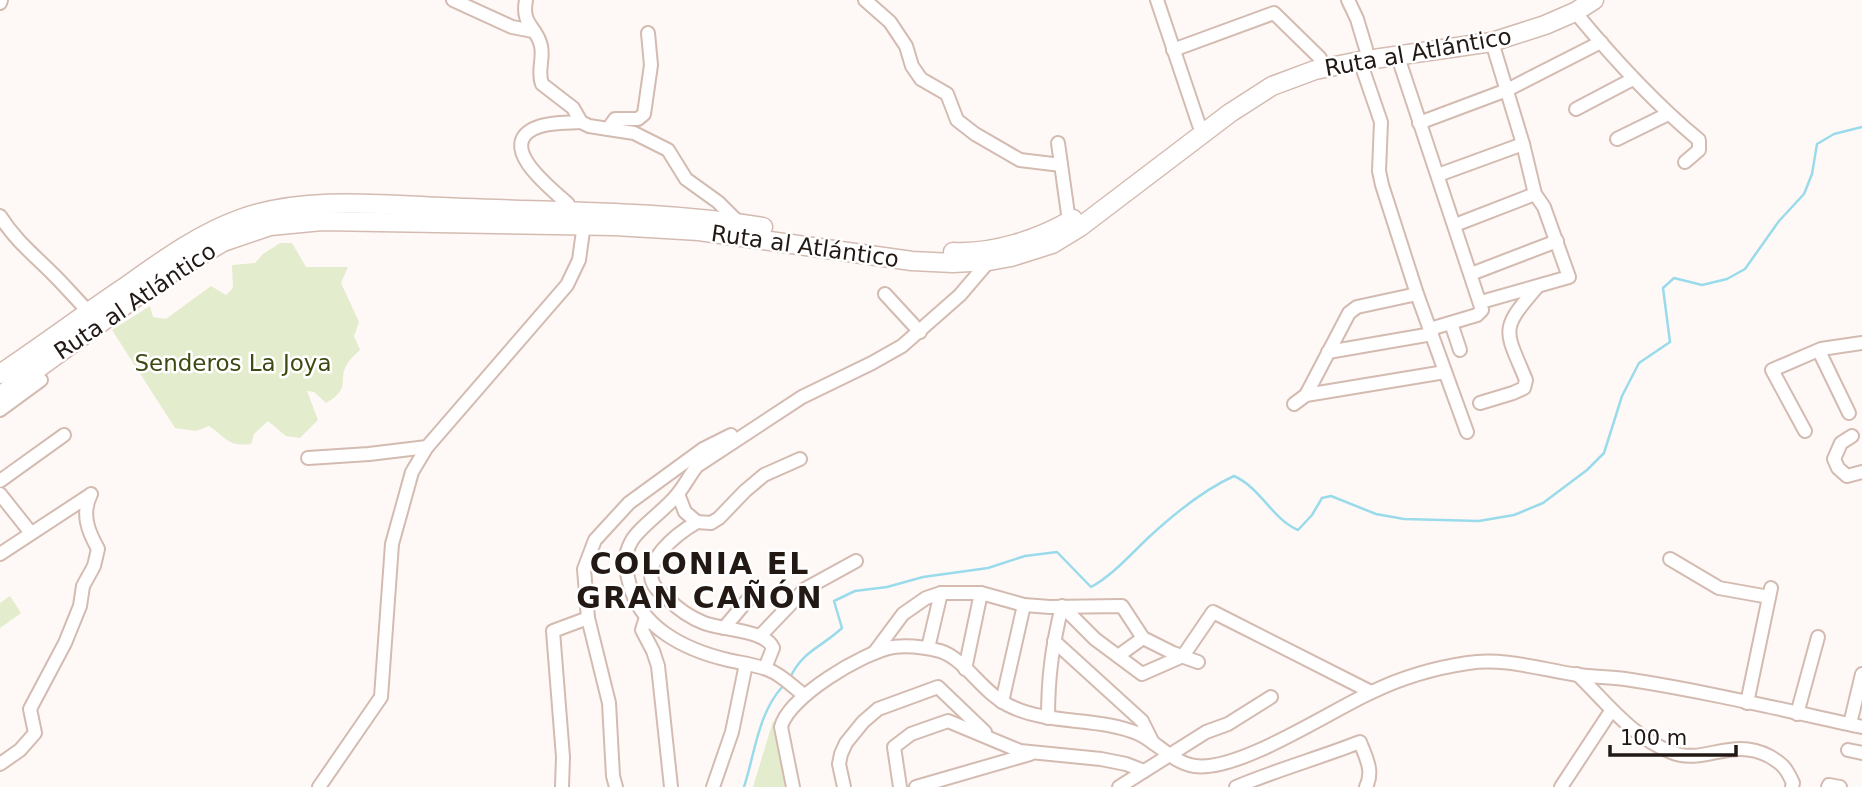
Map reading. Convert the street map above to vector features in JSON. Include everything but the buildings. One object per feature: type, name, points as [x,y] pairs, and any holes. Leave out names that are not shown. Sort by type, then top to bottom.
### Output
[{"type":"highway","name":"Ruta al Atlántico","points":[[0,396],[161,279],[223,242],[270,226],[322,221],[584,224],[699,231],[912,261],[953,263],[1012,257],[1052,244],[1080,227],[1230,113],[1272,86],[1363,55],[1505,27],[1594,0]]},
{"type":"highway","name":"Ruta al Atlántico","points":[[0,374],[171,254],[208,232],[242,218],[280,208],[327,204],[570,210],[739,223],[883,246],[960,252],[1007,246],[1037,237],[1069,221],[1121,185],[1205,118],[1277,74],[1320,58],[1397,54],[1492,42],[1545,25],[1574,6]]},
{"type":"street","points":[[453,0],[512,27],[533,31]]},
{"type":"street","points":[[526,0],[525,17],[541,46],[539,67],[542,84],[573,108],[582,122]]},
{"type":"street","points":[[865,0],[890,22],[906,47],[912,66],[921,79],[947,94],[957,120],[1020,160],[1061,165]]},
{"type":"street","points":[[1157,0],[1199,125]]},
{"type":"street","points":[[1348,0],[1357,19],[1363,55],[1381,122],[1379,171],[1382,185],[1417,294],[1467,432]]},
{"type":"street","points":[[1574,6],[1633,79],[1699,140],[1699,150],[1685,162]]},
{"type":"street","points":[[1174,50],[1274,13],[1320,58]]},
{"type":"street","points":[[608,129],[615,119],[638,119],[643,114],[651,65],[648,33]]},
{"type":"street","points":[[1481,302],[1569,277],[1544,207],[1535,194],[1492,42]]},
{"type":"street","points":[[1419,123],[1507,90],[1601,42]]},
{"type":"street","points":[[1328,352],[1431,331],[1477,316],[1482,310],[1397,54]]},
{"type":"street","points":[[1576,108],[1633,79]]},
{"type":"street","points":[[1617,139],[1668,114]]},
{"type":"street","points":[[570,210],[568,204],[522,157],[524,138],[531,130],[542,126],[582,122],[597,129],[634,133],[668,150],[686,179],[718,202],[739,223]]},
{"type":"street","points":[[1058,144],[1069,221]]},
{"type":"street","points":[[1438,175],[1523,144]]},
{"type":"street","points":[[1454,225],[1535,194]]},
{"type":"street","points":[[0,216],[28,252],[89,312]]},
{"type":"street","points":[[319,787],[381,696],[392,544],[412,472],[427,447],[567,285],[579,260],[584,224]]},
{"type":"street","points":[[1471,274],[1557,241]]},
{"type":"street","points":[[801,693],[770,670],[688,648],[646,617],[632,598],[624,560],[632,539],[678,494],[698,466],[772,415],[802,397],[872,363],[920,332],[977,278],[989,261]]},
{"type":"street","points":[[1480,403],[1524,387],[1526,380],[1509,339],[1509,326],[1514,314],[1537,287]]},
{"type":"street","points":[[885,294],[920,332]]},
{"type":"street","points":[[1294,404],[1306,395],[1349,313],[1357,307],[1417,294]]},
{"type":"street","points":[[1451,323],[1460,350]]},
{"type":"street","points":[[1805,431],[1772,370],[1819,351],[1862,343]]},
{"type":"street","points":[[1819,351],[1849,413]]},
{"type":"street","points":[[1306,395],[1445,372]]},
{"type":"street","points":[[0,410],[41,380]]},
{"type":"street","points":[[612,783],[609,703],[587,618],[584,569],[595,540],[629,503],[703,449],[772,415]]},
{"type":"street","points":[[0,481],[64,435]]},
{"type":"street","points":[[1852,436],[1841,443],[1835,459],[1838,468],[1847,476],[1862,472]]},
{"type":"street","points":[[308,458],[427,447]]},
{"type":"street","points":[[770,670],[772,645],[760,636],[706,624],[684,614],[655,588],[651,575],[652,566],[665,546],[683,530],[697,522],[711,523],[764,475],[800,459]]},
{"type":"street","points":[[0,494],[31,533]]},
{"type":"street","points":[[0,554],[91,494],[84,507],[91,536],[98,549],[94,566],[83,586],[79,606],[65,643],[30,709],[35,733],[20,750],[0,764]]},
{"type":"street","points":[[678,494],[685,512],[697,522]]},
{"type":"street","points":[[1670,558],[1719,589],[1770,593],[1747,703]]},
{"type":"street","points":[[760,636],[806,589],[856,561]]},
{"type":"street","points":[[632,598],[655,588]]},
{"type":"street","points":[[928,648],[942,593]]},
{"type":"street","points":[[873,655],[903,614],[926,598],[942,593],[981,593],[1024,605],[1122,606],[1143,638],[1198,662]]},
{"type":"street","points":[[965,669],[981,593]]},
{"type":"street","points":[[724,628],[750,597]]},
{"type":"street","points":[[1002,702],[1024,605]]},
{"type":"street","points":[[1048,718],[1048,686],[1062,606]]},
{"type":"street","points":[[1062,606],[1095,639],[1142,674],[1183,656],[1213,612],[1371,692]]},
{"type":"street","points":[[646,617],[642,630],[658,666],[671,787]]},
{"type":"street","points":[[562,787],[564,757],[553,631],[587,618]]},
{"type":"street","points":[[1797,714],[1818,637]]},
{"type":"street","points":[[1118,656],[1143,638]]},
{"type":"street","points":[[1054,641],[1142,722],[1153,743]]},
{"type":"street","points":[[793,787],[781,727],[801,693],[892,647],[928,648],[943,652],[958,661],[991,695],[1002,702],[1039,717],[1108,725],[1140,735],[1170,755],[1198,766],[1252,754],[1371,692],[1413,674],[1471,662],[1517,664],[1626,679],[1856,725],[1862,674]]},
{"type":"street","points":[[713,787],[732,732],[746,664]]},
{"type":"street","points":[[1577,674],[1611,711],[1652,743],[1674,754],[1697,757],[1742,747],[1763,753],[1784,764],[1793,783],[1792,787]]},
{"type":"street","points":[[844,787],[840,768],[841,754],[846,743],[863,722],[878,709],[938,687],[993,740]]},
{"type":"street","points":[[1119,787],[1206,732],[1228,724],[1271,697]]},
{"type":"street","points":[[1560,787],[1611,711]]},
{"type":"street","points":[[900,787],[894,747],[911,734],[948,721],[1011,748],[1101,759],[1144,771]]},
{"type":"street","points":[[1236,787],[1360,743],[1371,777],[1366,787]]},
{"type":"street","points":[[1848,750],[1862,753]]},
{"type":"street","points":[[916,787],[1035,753]]},
{"type":"street","points":[[1252,754],[1267,774]]},
{"type":"street","points":[[1828,787],[1840,787]]},
{"type":"green space","name":"Senderos La Joya","points":[[280,243],[292,243],[306,267],[348,267],[341,283],[359,322],[354,336],[360,350],[344,370],[339,393],[326,403],[314,392],[307,391],[318,420],[300,438],[286,436],[268,421],[254,434],[251,444],[243,445],[228,441],[209,426],[196,431],[175,428],[112,330],[150,306],[153,317],[166,319],[211,286],[226,295],[233,288],[232,265],[255,263]]},
{"type":"green space","points":[[10,596],[21,613],[0,628],[0,603]]},
{"type":"green space","points":[[773,721],[779,723],[792,787],[753,787]]},
{"type":"waterway","points":[[790,678],[806,655],[842,628],[834,601],[855,591],[887,587],[923,577],[988,568],[1025,556],[1057,552],[1091,587],[1114,570],[1179,511],[1200,495],[1234,476],[1252,488],[1281,519],[1298,530],[1312,515],[1322,498],[1331,496],[1376,514],[1404,519],[1479,521],[1514,515],[1543,503],[1587,470],[1604,453],[1622,396],[1639,363],[1670,342],[1663,288],[1674,278],[1702,285],[1727,279],[1745,269],[1779,221],[1804,194],[1812,174],[1817,144],[1834,134],[1862,127]]},
{"type":"waterway","points":[[744,787],[768,708],[783,686]]},
{"type":"district","name":"COLONIA EL GRAN CAÑÓN","points":[[700,581]]}]
